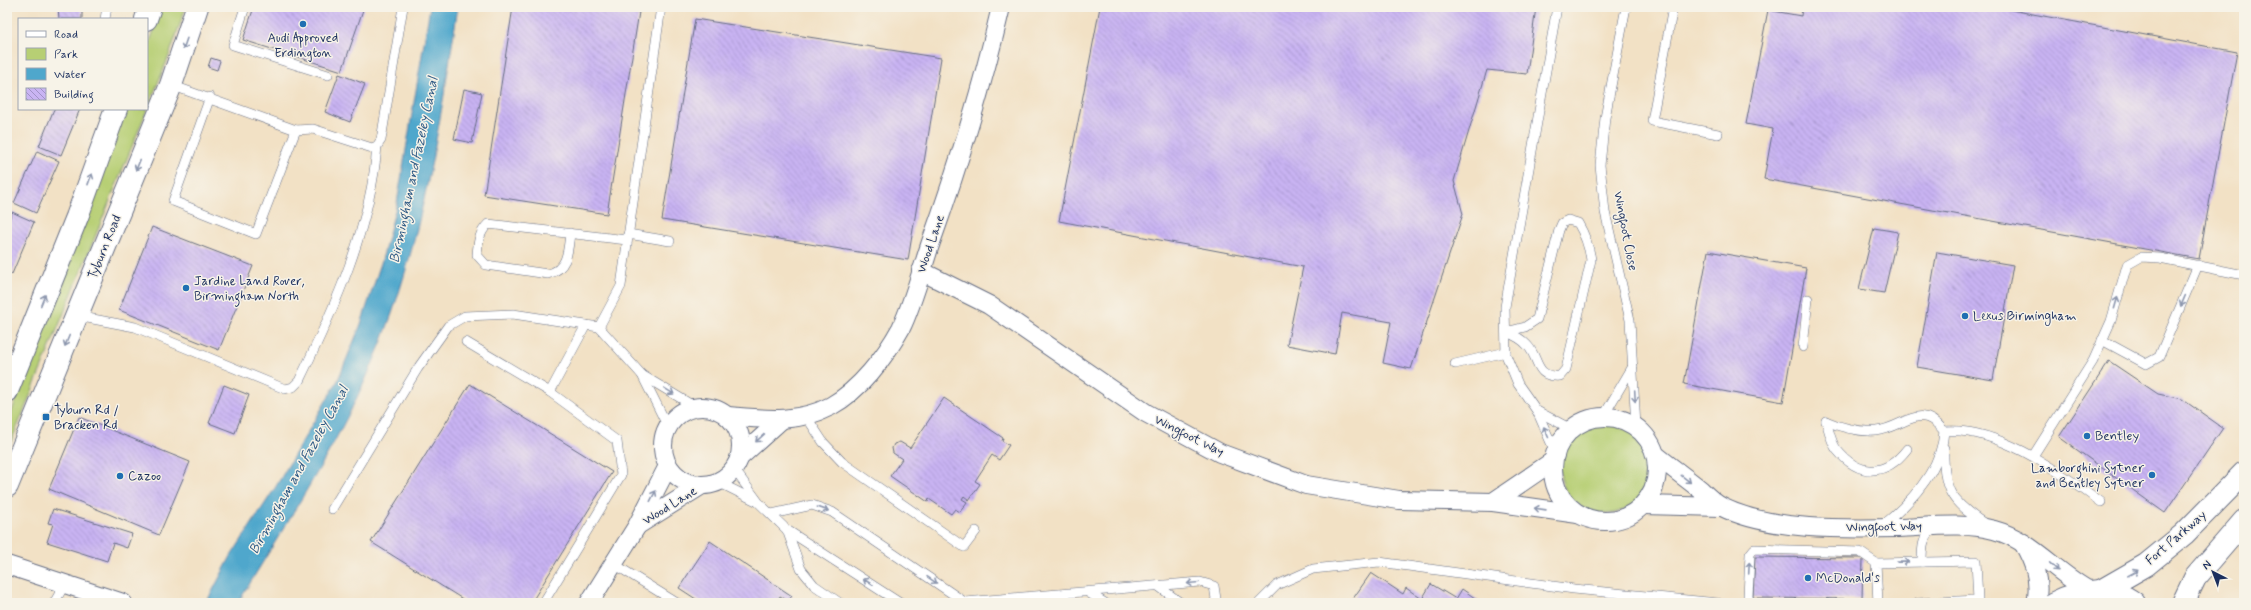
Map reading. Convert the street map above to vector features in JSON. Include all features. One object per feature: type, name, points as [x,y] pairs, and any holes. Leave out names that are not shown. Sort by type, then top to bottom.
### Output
[{"type":"main road","points":[[146,18],[150,7]]},
{"type":"main road","name":"Tyburn Road","points":[[7,486],[171,85],[197,7]]},
{"type":"main road","points":[[7,391],[77,217],[116,110]]},
{"type":"main road","name":"Fort Parkway","points":[[2054,603],[2075,594],[2094,591],[2146,565],[2184,534],[2244,473]]},
{"type":"main road","points":[[2183,603],[2195,578],[2244,521]]},
{"type":"main road","name":"Fort Parkway","points":[[2094,591],[2120,596],[2134,603]]},
{"type":"street","name":"Wood Lane","points":[[727,416],[781,420],[806,416],[831,406],[853,389],[880,360],[901,327],[953,181],[982,86],[1001,7]]},
{"type":"street","name":"Wingfoot Way","points":[[921,271],[989,305],[1146,413],[1220,453],[1306,485],[1399,500],[1493,502],[1578,514]]},
{"type":"street","points":[[737,463],[742,446],[740,434],[735,424],[718,410],[697,408],[686,411],[676,418],[668,427],[664,440],[664,453],[668,466],[677,476],[689,483],[710,484],[737,463],[781,420]]},
{"type":"street","points":[[1603,417],[1620,419],[1636,427],[1648,439],[1656,455],[1656,478],[1653,490],[1644,505],[1630,516],[1613,521],[1595,521],[1578,514],[1566,505],[1558,492],[1553,477],[1554,457],[1562,440],[1571,429],[1586,420],[1603,417]]},
{"type":"street","name":"Wingfoot Way","points":[[1656,455],[1721,507]]},
{"type":"street","points":[[1493,502],[1554,457]]},
{"type":"street","name":"Wood Lane","points":[[590,603],[637,526],[668,466]]},
{"type":"street","name":"Wood Lane","points":[[637,526],[710,484]]},
{"type":"street","name":"Wingfoot Way","points":[[1644,505],[1721,507],[1749,517],[1775,523],[1860,530],[1938,526],[1963,526],[1995,530],[2023,543],[2043,556],[2064,576],[2094,591]]},
{"type":"street","points":[[2023,543],[2031,558],[2037,579],[2039,591],[2036,603]]},
{"type":"street","points":[[7,565],[123,603]]},
{"type":"lane","points":[[105,18],[107,7]]},
{"type":"lane","points":[[245,7],[233,45],[328,75]]},
{"type":"lane","points":[[77,316],[134,327],[285,389],[293,387],[299,381],[331,315],[365,215],[375,170],[377,146],[381,140],[403,7]]},
{"type":"lane","points":[[599,327],[621,286],[661,7]]},
{"type":"lane","points":[[1554,457],[1536,411],[1518,384],[1506,352],[1505,306],[1557,7]]},
{"type":"lane","name":"Wingfoot Close","points":[[1626,7],[1605,118],[1600,165],[1605,212],[1630,320],[1636,427]]},
{"type":"lane","points":[[1673,7],[1652,121],[1718,134]]},
{"type":"lane","points":[[171,85],[210,97],[296,130],[313,129],[372,148],[377,146]]},
{"type":"lane","points":[[210,97],[173,201],[254,234],[257,233],[296,130]]},
{"type":"lane","points":[[1568,220],[1578,223],[1586,238],[1591,260],[1564,373],[1560,376],[1552,377],[1544,374],[1537,364],[1528,345],[1520,338],[1506,332],[1521,328],[1532,323],[1536,319],[1562,223],[1568,220]]},
{"type":"lane","points":[[570,233],[568,251],[558,272],[548,274],[486,265],[476,255],[478,240],[482,230],[488,224],[570,233],[670,241]]},
{"type":"lane","points":[[2033,456],[2093,361],[2111,321],[2127,265],[2133,260],[2142,257],[2198,265],[2244,274]]},
{"type":"lane","points":[[2102,340],[2146,364],[2159,357],[2198,265]]},
{"type":"lane","points":[[1804,347],[1808,299]]},
{"type":"lane","points":[[332,509],[418,368],[448,326],[465,316],[513,314],[599,327],[642,375],[668,427]]},
{"type":"lane","points":[[550,392],[586,325]]},
{"type":"lane","points":[[466,342],[550,392],[617,442],[621,475],[545,600]]},
{"type":"lane","points":[[1454,364],[1506,352]]},
{"type":"lane","points":[[1603,417],[1633,366]]},
{"type":"lane","points":[[642,375],[697,408]]},
{"type":"lane","points":[[1536,411],[1571,429]]},
{"type":"lane","points":[[806,416],[823,442],[842,462],[964,547],[976,531]]},
{"type":"lane","points":[[1907,449],[1898,460],[1885,469],[1867,470],[1854,466],[1836,449],[1826,421],[1852,430],[1878,431],[1912,417],[1925,416],[1936,421],[1944,432],[1943,474],[1954,498],[1970,514],[1995,530]]},
{"type":"lane","points":[[1944,432],[1957,430],[1976,434],[2025,451],[2101,502]]},
{"type":"lane","points":[[1880,528],[1906,506],[1922,486],[1944,445]]},
{"type":"lane","points":[[737,463],[760,503],[787,530],[900,603]]},
{"type":"lane","points":[[710,484],[760,503]]},
{"type":"lane","points":[[772,514],[812,505],[832,512],[966,603],[1027,600],[1200,582],[1214,586],[1216,599],[1214,603]]},
{"type":"lane","points":[[1922,562],[1922,545],[1926,537],[1938,526]]},
{"type":"lane","points":[[787,530],[801,568],[814,585],[840,603]]},
{"type":"lane","points":[[1754,603],[1750,602],[1748,596],[1750,554],[1754,549],[1860,552],[1876,563],[1976,561],[1978,600],[1918,603]]},
{"type":"lane","points":[[1260,603],[1277,585],[1313,569],[1379,562],[1574,588],[1718,603]]},
{"type":"lane","points":[[1876,563],[1878,603]]},
{"type":"lane","points":[[614,564],[677,603]]},
{"type":"lane","points":[[54,603],[65,584]]},
{"type":"lane","points":[[1158,586],[1181,603]]},
{"type":"lane","points":[[1090,593],[1105,603]]},
{"type":"green space","points":[[162,7],[186,7],[169,56],[148,107],[148,47]]},
{"type":"green space","points":[[126,110],[147,110],[7,452],[7,426],[39,332]]},
{"type":"green space","points":[[1605,424],[1622,427],[1637,437],[1647,452],[1650,469],[1647,486],[1637,501],[1622,511],[1605,514],[1588,511],[1573,501],[1563,486],[1560,469],[1563,452],[1573,437],[1588,427]]},
{"type":"water","name":"Birmingham and Fazeley Canal","points":[[430,7],[458,7],[443,103],[424,199],[399,294],[382,340],[363,385],[335,441],[304,496],[238,603],[206,603],[231,556],[275,488],[337,382],[361,324],[382,260],[397,203]]},
{"type":"building","points":[[58,7],[82,7],[82,18],[59,18]]},
{"type":"building","name":"Audi Approved Erdington","points":[[254,7],[364,7],[342,71],[243,40]]},
{"type":"building","points":[[513,7],[605,7],[639,12],[607,214],[484,195]]},
{"type":"building","points":[[1100,7],[1536,7],[1527,74],[1487,70],[1454,181],[1463,214],[1411,369],[1383,363],[1391,322],[1342,313],[1335,354],[1287,345],[1303,267],[1059,221]]},
{"type":"building","points":[[1802,7],[1995,7],[2237,52],[2199,259],[1764,179],[1773,129],[1746,124],[1768,10],[1801,16]]},
{"type":"building","points":[[695,19],[941,58],[908,260],[662,220]]},
{"type":"building","points":[[211,58],[220,61],[217,70],[208,67]]},
{"type":"building","points":[[339,74],[365,84],[350,122],[325,112]]},
{"type":"building","points":[[464,89],[482,93],[472,143],[454,139]]},
{"type":"building","points":[[54,110],[80,110],[61,155],[39,146]]},
{"type":"building","points":[[37,151],[59,161],[36,213],[14,203]]},
{"type":"building","points":[[12,212],[34,222],[12,274],[7,272],[7,225]]},
{"type":"building","name":"Jardine Land Rover, Birmingham North","points":[[152,227],[253,266],[219,350],[119,310]]},
{"type":"building","points":[[1874,228],[1898,232],[1884,293],[1859,289]]},
{"type":"building","points":[[1708,251],[1806,268],[1783,402],[1684,384]]},
{"type":"building","name":"Lexus Birmingham","points":[[1937,252],[2013,265],[1993,380],[1917,367]]},
{"type":"building","name":"Lamborghini Sytner and Bentley Sytner","points":[[2109,361],[2158,394],[2182,399],[2223,428],[2165,513],[2059,437]]},
{"type":"building","points":[[470,384],[612,472],[531,603],[469,603],[371,542]]},
{"type":"building","points":[[224,385],[249,395],[235,433],[209,423]]},
{"type":"building","points":[[944,398],[1003,438],[1002,441],[1009,445],[999,460],[992,455],[975,481],[980,484],[969,500],[964,496],[962,499],[967,502],[960,512],[955,509],[951,514],[929,499],[928,502],[890,476],[902,459],[893,453],[892,448],[894,444],[900,442],[910,448]]},
{"type":"building","name":"Cazoo","points":[[79,417],[190,462],[159,535],[49,489]]},
{"type":"building","points":[[53,509],[132,534],[127,548],[113,543],[107,561],[47,542],[53,524],[48,523]]},
{"type":"building","points":[[710,541],[792,596],[788,601],[780,596],[776,603],[702,603],[679,588]]},
{"type":"building","name":"McDonald's","points":[[1755,557],[1863,558],[1862,599],[1753,598]]},
{"type":"building","points":[[1371,573],[1403,594],[1406,588],[1422,599],[1431,584],[1456,599],[1462,589],[1482,603],[1350,603]]},
{"type":"place","name":"Audi Approved Erdington","points":[[303,24]]},
{"type":"place","name":"Jardine Land Rover, Birmingham North","points":[[186,288]]},
{"type":"place","name":"Lexus Birmingham","points":[[1965,316]]},
{"type":"place","name":"Tyburn Rd / Bracken Rd","points":[[46,417]]},
{"type":"place","name":"Bentley","points":[[2087,436]]},
{"type":"place","name":"Lamborghini Sytner and Bentley Sytner","points":[[2152,475]]},
{"type":"place","name":"Cazoo","points":[[120,476]]},
{"type":"place","name":"McDonald's","points":[[1808,578]]}]
